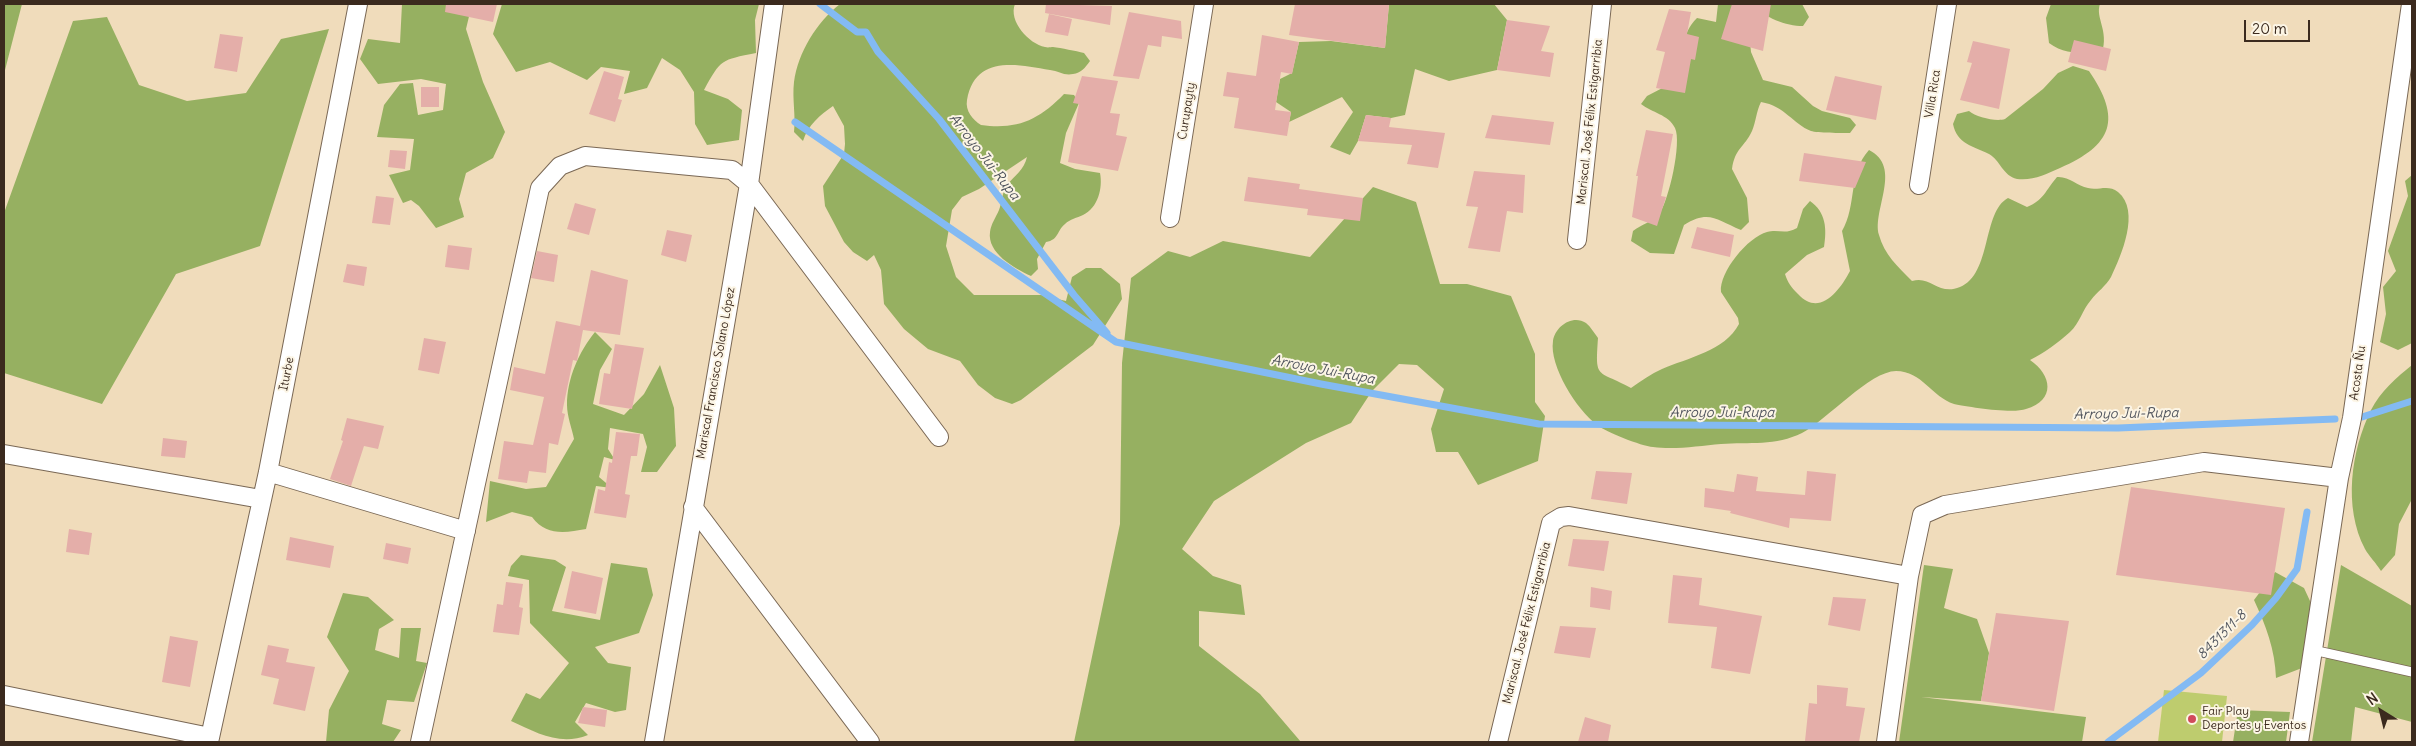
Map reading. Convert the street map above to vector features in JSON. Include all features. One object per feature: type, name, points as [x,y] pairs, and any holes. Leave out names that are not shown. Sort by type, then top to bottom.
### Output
[{"type":"street","name":"Iturbe","points":[[209,739],[268,472],[358,4]]},
{"type":"street","name":"Mariscal Francisco Solano López","points":[[654,742],[749,184],[774,4]]},
{"type":"street","name":"Curupayty","points":[[1170,218],[1204,4]]},
{"type":"street","name":"Mariscal. José Félix Estigarribia","points":[[1577,240],[1602,4]]},
{"type":"street","name":"Villa Rica","points":[[1919,185],[1947,4]]},
{"type":"street","name":"Acosta Ñu","points":[[2299,742],[2339,478],[2352,418],[2411,4]]},
{"type":"street","points":[[420,742],[540,188],[560,166],[585,156],[732,170],[749,184],[939,437]]},
{"type":"street","points":[[4,454],[262,498]]},
{"type":"street","points":[[1886,742],[1909,576],[1922,515],[1945,505],[2204,462],[2339,478]]},
{"type":"street","points":[[268,472],[466,531]]},
{"type":"street","points":[[693,507],[870,742]]},
{"type":"street","name":"Mariscal. José Félix Estigarribia","points":[[1498,742],[1551,523],[1561,517],[1570,516],[1909,576]]},
{"type":"street","points":[[4,695],[209,739]]},
{"type":"lane","points":[[2313,650],[2412,672]]},
{"type":"green space","points":[[4,4],[22,4],[4,74]]},
{"type":"green space","points":[[402,4],[472,4],[466,29],[483,82],[505,132],[493,158],[466,173],[459,199],[464,217],[436,228],[419,206],[411,200],[403,203],[389,175],[410,170],[414,139],[377,137],[384,105],[400,84],[413,83],[418,115],[443,110],[446,84],[421,79],[378,84],[360,59],[368,39],[400,43]]},
{"type":"green space","points":[[502,4],[759,4],[755,20],[756,53],[735,57],[723,62],[714,72],[704,90],[728,99],[742,110],[739,140],[707,145],[695,124],[694,92],[680,70],[662,58],[647,88],[624,94],[630,71],[601,67],[587,80],[550,62],[516,72],[493,34]]},
{"type":"green space","points":[[840,4],[1015,4],[1014,17],[1021,31],[1027,37],[1046,47],[1056,47],[1084,53],[1090,61],[1081,71],[1070,74],[1011,65],[988,69],[979,75],[971,86],[967,100],[967,108],[970,115],[981,125],[1006,126],[1036,117],[1046,111],[1064,94],[1074,95],[1079,103],[1066,133],[1060,163],[1075,169],[1100,173],[1101,185],[1096,203],[1092,208],[1083,215],[1067,222],[1062,226],[1056,237],[1046,242],[1037,259],[1038,269],[1031,276],[1003,259],[997,253],[990,240],[992,223],[999,210],[1005,188],[1026,162],[1027,157],[979,189],[962,197],[952,210],[946,246],[956,277],[974,295],[1041,295],[1066,301],[1072,277],[1086,268],[1101,268],[1120,284],[1122,299],[1093,345],[1021,400],[1012,404],[995,398],[978,385],[960,361],[928,349],[904,329],[884,304],[881,270],[874,255],[867,261],[853,252],[844,242],[825,206],[823,186],[844,154],[844,126],[833,106],[815,121],[803,141],[794,132],[794,82],[804,49],[810,38]]},
{"type":"green space","points":[[1389,4],[1494,4],[1507,20],[1497,70],[1449,81],[1415,69],[1405,115],[1391,118],[1366,115],[1358,141],[1350,155],[1330,147],[1353,112],[1342,97],[1289,122],[1291,112],[1276,102],[1280,79],[1292,73],[1299,42],[1331,41],[1385,48]]},
{"type":"green space","points":[[1718,4],[1735,4],[1729,23],[1750,42],[1751,52],[1763,80],[1792,87],[1813,106],[1822,111],[1850,118],[1856,125],[1850,133],[1811,131],[1783,111],[1761,102],[1752,131],[1735,157],[1732,169],[1747,198],[1749,222],[1741,230],[1713,218],[1707,217],[1693,220],[1684,225],[1674,254],[1650,253],[1631,241],[1633,231],[1659,214],[1663,207],[1676,158],[1677,135],[1672,123],[1641,104],[1647,96],[1674,82],[1681,48],[1687,31],[1697,18],[1716,22]]},
{"type":"green space","points":[[1753,4],[1802,4],[1809,17],[1803,26],[1790,25],[1769,17]]},
{"type":"green space","points":[[2051,4],[2100,4],[2099,14],[2104,38],[2102,53],[2081,53],[2061,50],[2049,43],[2046,18]]},
{"type":"green space","points":[[107,17],[139,85],[187,101],[246,93],[281,39],[329,29],[260,246],[176,274],[102,404],[4,373],[4,213],[73,21]]},
{"type":"green space","points":[[2073,66],[2089,71],[2106,103],[2108,117],[2107,129],[2101,140],[2092,150],[2078,159],[2039,177],[2017,179],[2008,175],[1989,154],[1966,144],[1955,131],[1953,124],[1957,114],[1969,111],[1986,118],[2005,119],[2043,89],[2058,73]]},
{"type":"green space","points":[[1869,150],[1879,158],[1884,167],[1884,190],[1878,225],[1879,235],[1884,248],[1892,260],[1912,281],[1924,281],[1946,289],[1960,287],[1970,280],[1977,270],[1994,216],[2000,205],[2008,198],[2027,207],[2037,202],[2057,177],[2061,177],[2088,188],[2110,188],[2118,192],[2125,200],[2129,222],[2127,234],[2120,258],[2111,277],[2093,297],[2070,332],[2051,348],[2030,360],[2043,373],[2046,380],[2046,393],[2042,400],[2026,409],[2011,411],[1969,407],[1946,401],[1913,375],[1896,371],[1886,373],[1861,387],[1802,433],[1772,442],[1678,448],[1653,447],[1616,435],[1601,428],[1589,418],[1566,387],[1555,363],[1553,341],[1561,326],[1576,320],[1586,323],[1598,338],[1598,368],[1605,375],[1631,388],[1658,371],[1715,347],[1725,341],[1739,324],[1738,318],[1721,292],[1725,275],[1736,256],[1759,235],[1775,231],[1785,232],[1797,228],[1803,209],[1810,201],[1819,210],[1824,221],[1824,247],[1807,255],[1785,274],[1792,287],[1806,300],[1813,303],[1828,299],[1840,287],[1850,271],[1842,231],[1850,211],[1858,169],[1862,159]]},
{"type":"green space","points":[[2412,175],[2412,343],[2398,350],[2380,342],[2386,314],[2383,287],[2396,271],[2388,251],[2408,196],[2405,181]]},
{"type":"green space","points":[[1373,187],[1416,202],[1440,284],[1467,284],[1511,296],[1535,354],[1535,402],[1545,416],[1538,461],[1478,485],[1458,452],[1436,452],[1431,429],[1444,389],[1417,365],[1399,364],[1372,391],[1351,423],[1306,443],[1214,501],[1182,549],[1213,576],[1241,585],[1245,615],[1199,611],[1199,646],[1260,694],[1301,742],[1074,742],[1120,524],[1122,363],[1131,278],[1168,251],[1190,257],[1223,241],[1310,257]]},
{"type":"green space","points":[[595,332],[612,349],[600,370],[593,404],[624,415],[644,394],[660,365],[674,408],[676,446],[657,472],[641,472],[647,447],[643,434],[610,428],[608,449],[615,460],[604,457],[599,477],[612,488],[596,486],[586,529],[556,532],[543,527],[532,517],[512,512],[486,522],[490,481],[526,489],[546,487],[574,439],[567,409],[569,385],[579,357]]},
{"type":"green space","points":[[2412,365],[2411,501],[2399,524],[2395,555],[2381,571],[2365,549],[2358,533],[2352,497],[2352,479],[2359,443],[2371,410],[2389,385]]},
{"type":"green space","points":[[521,555],[555,560],[566,567],[552,611],[600,620],[611,563],[647,568],[653,595],[639,633],[595,647],[608,663],[631,667],[626,710],[615,712],[586,703],[575,722],[588,735],[578,738],[558,739],[539,734],[511,721],[526,693],[540,699],[569,663],[530,623],[529,580],[508,576],[511,566]]},
{"type":"green space","points":[[1924,565],[1953,569],[1944,608],[1977,619],[1989,653],[1981,701],[1921,697],[2086,717],[2082,742],[1899,742]]},
{"type":"green space","points":[[2341,565],[2412,606],[2412,722],[2355,707],[2351,742],[2312,742]]},
{"type":"green space","points":[[2275,572],[2304,588],[2310,601],[2315,632],[2302,668],[2276,678],[2274,657],[2269,638],[2254,600]]},
{"type":"green space","points":[[343,593],[368,597],[394,620],[379,629],[375,650],[399,658],[401,628],[421,628],[416,661],[427,663],[414,702],[387,700],[382,724],[401,730],[393,742],[326,742],[329,710],[349,671],[327,637]]},
{"type":"green space","name":"Fair Play Deportes y Eventos","points":[[2164,690],[2227,696],[2222,742],[2158,742]]},
{"type":"green space","points":[[2238,710],[2290,712],[2286,742],[2233,742]]},
{"type":"building","points":[[446,4],[497,4],[493,22],[445,12]]},
{"type":"building","points":[[1046,4],[1112,6],[1110,25],[1045,13]]},
{"type":"building","points":[[1295,4],[1389,4],[1385,48],[1289,35]]},
{"type":"building","points":[[1732,4],[1771,4],[1763,51],[1721,39]]},
{"type":"building","points":[[1669,9],[1691,12],[1687,34],[1699,37],[1695,60],[1691,59],[1685,93],[1656,88],[1665,52],[1656,50]]},
{"type":"building","points":[[1129,12],[1181,21],[1182,39],[1162,36],[1161,47],[1148,45],[1139,79],[1113,76]]},
{"type":"building","points":[[1049,14],[1072,19],[1068,36],[1045,32]]},
{"type":"building","points":[[1507,20],[1550,26],[1541,51],[1554,53],[1550,77],[1497,70]]},
{"type":"building","points":[[220,34],[243,37],[237,72],[214,68]]},
{"type":"building","points":[[1262,35],[1299,42],[1292,74],[1281,72],[1275,110],[1291,112],[1287,136],[1234,128],[1239,98],[1223,96],[1227,72],[1256,76]]},
{"type":"building","points":[[2074,40],[2111,49],[2106,71],[2068,62]]},
{"type":"building","points":[[1973,41],[2010,49],[1999,109],[1960,100],[1972,63],[1967,62]]},
{"type":"building","points":[[604,71],[624,77],[618,99],[622,100],[615,122],[589,114]]},
{"type":"building","points":[[1082,76],[1118,81],[1110,113],[1120,114],[1116,135],[1127,137],[1118,171],[1068,162],[1079,104],[1073,103]]},
{"type":"building","points":[[1835,76],[1882,86],[1876,120],[1826,110]]},
{"type":"building","points":[[421,87],[439,87],[439,107],[421,107]]},
{"type":"building","points":[[1366,115],[1391,118],[1389,127],[1445,133],[1438,168],[1407,164],[1412,145],[1358,141]]},
{"type":"building","points":[[1492,115],[1554,122],[1550,145],[1485,138]]},
{"type":"building","points":[[1646,130],[1673,134],[1661,196],[1666,197],[1657,226],[1632,217],[1638,176],[1636,176]]},
{"type":"building","points":[[390,150],[407,151],[405,169],[388,167]]},
{"type":"building","points":[[1804,153],[1866,162],[1855,188],[1799,181]]},
{"type":"building","points":[[1474,171],[1525,175],[1523,213],[1507,211],[1500,252],[1468,248],[1478,207],[1466,206]]},
{"type":"building","points":[[1248,177],[1300,184],[1299,189],[1363,198],[1360,221],[1307,215],[1308,209],[1244,201]]},
{"type":"building","points":[[376,196],[394,198],[390,225],[372,223]]},
{"type":"building","points":[[575,203],[596,209],[589,235],[567,229]]},
{"type":"building","points":[[1697,227],[1734,235],[1730,257],[1691,248]]},
{"type":"building","points":[[667,230],[692,235],[686,262],[661,255]]},
{"type":"building","points":[[448,245],[472,248],[469,270],[445,267]]},
{"type":"building","points":[[537,251],[558,255],[554,282],[531,278]]},
{"type":"building","points":[[347,264],[367,267],[364,286],[343,282]]},
{"type":"building","points":[[591,270],[628,280],[620,335],[583,330],[577,361],[573,360],[562,413],[565,414],[558,445],[549,443],[546,473],[529,471],[527,483],[498,479],[504,441],[533,445],[544,397],[510,390],[514,367],[545,374],[556,321],[580,326]]},
{"type":"building","points":[[424,338],[446,342],[439,374],[418,370]]},
{"type":"building","points":[[615,344],[644,348],[632,409],[599,404],[604,373],[610,374]]},
{"type":"building","points":[[347,418],[384,426],[378,449],[364,446],[351,486],[330,479],[343,441],[341,440]]},
{"type":"building","points":[[616,432],[640,434],[637,456],[631,456],[625,494],[630,495],[626,518],[594,513],[598,489],[605,491],[609,462],[612,463]]},
{"type":"building","points":[[163,438],[187,441],[185,458],[161,456]]},
{"type":"building","points":[[1596,471],[1632,473],[1627,504],[1591,499]]},
{"type":"building","points":[[1807,471],[1836,474],[1831,521],[1790,518],[1789,528],[1730,513],[1731,511],[1704,507],[1705,488],[1734,492],[1737,474],[1758,477],[1756,491],[1805,495]]},
{"type":"building","points":[[2131,487],[2285,508],[2271,595],[2116,575]]},
{"type":"building","points":[[69,529],[92,533],[89,555],[66,552]]},
{"type":"building","points":[[290,537],[334,546],[330,568],[286,560]]},
{"type":"building","points":[[1573,539],[1609,541],[1604,571],[1568,566]]},
{"type":"building","points":[[386,543],[411,548],[408,564],[383,559]]},
{"type":"building","points":[[572,571],[603,578],[596,614],[564,608]]},
{"type":"building","points":[[1673,575],[1702,578],[1699,605],[1762,616],[1750,674],[1711,668],[1717,627],[1668,623]]},
{"type":"building","points":[[506,582],[523,584],[519,607],[523,608],[519,635],[493,632],[497,604],[503,605]]},
{"type":"building","points":[[1591,587],[1612,591],[1610,610],[1590,607]]},
{"type":"building","points":[[1833,597],[1866,599],[1860,631],[1828,625]]},
{"type":"building","points":[[1996,613],[2069,621],[2054,711],[1981,701]]},
{"type":"building","points":[[1560,626],[1596,628],[1590,658],[1554,653]]},
{"type":"building","points":[[170,636],[198,641],[190,687],[162,682]]},
{"type":"building","points":[[268,645],[289,649],[286,662],[315,667],[305,711],[273,704],[279,679],[261,675]]},
{"type":"building","points":[[1817,685],[1848,688],[1846,706],[1865,708],[1859,742],[1805,741],[1809,703],[1817,704]]},
{"type":"building","points":[[583,707],[607,710],[605,727],[578,723]]},
{"type":"building","points":[[1585,717],[1611,725],[1608,742],[1578,742]]},
{"type":"waterway","name":"Arroyo Jui-Rupa","points":[[820,4],[857,32],[866,32],[878,52],[939,119],[1074,295],[1107,333]]},
{"type":"waterway","name":"Arroyo Jui-Rupa","points":[[795,122],[1116,342],[1321,384],[1539,424],[2118,428],[2335,419]]},
{"type":"waterway","name":"Arroyo Jui-Rupa","points":[[2362,417],[2412,401]]},
{"type":"waterway","name":"8431311-8","points":[[2108,742],[2201,673],[2252,625],[2276,598],[2297,569],[2307,512]]},
{"type":"place","name":"Fair Play Deportes y Eventos","points":[[2192,719]]}]
